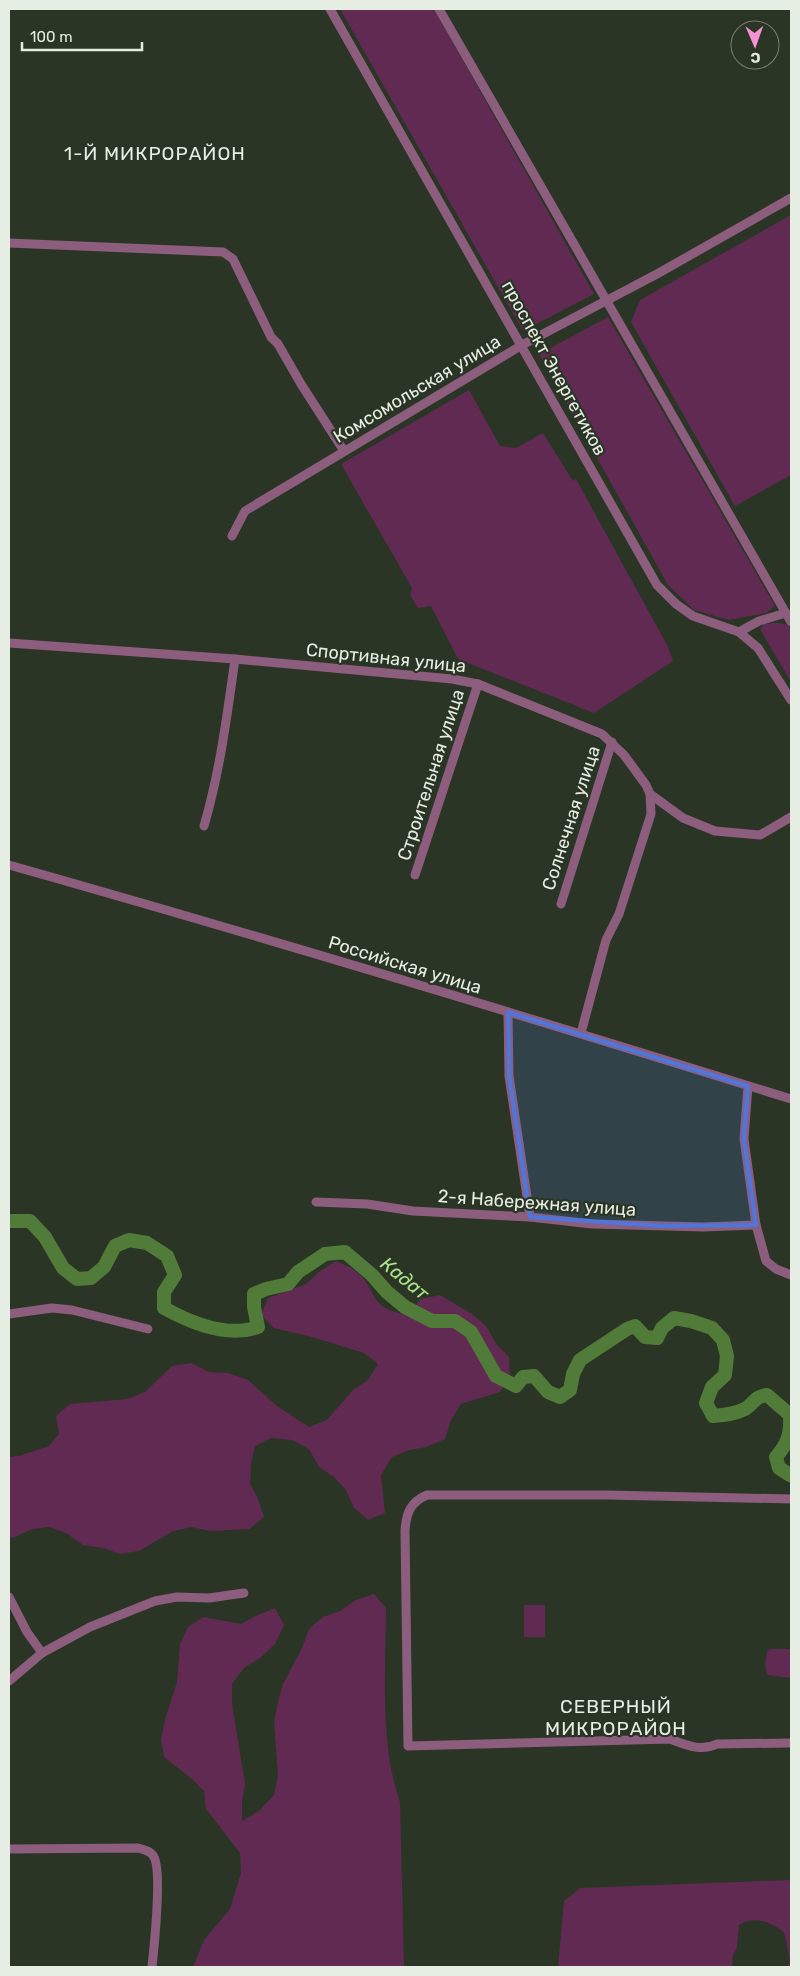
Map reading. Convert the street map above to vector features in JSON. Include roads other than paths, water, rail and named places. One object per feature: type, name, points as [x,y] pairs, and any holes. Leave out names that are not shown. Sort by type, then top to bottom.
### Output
[{"type":"street","name":"проспект Энергетиков","points":[[330,9],[658,585],[676,604],[693,616],[739,632],[758,648],[791,700]]},
{"type":"street","points":[[439,9],[791,622]]},
{"type":"street","name":"Комсомольская улица","points":[[232,536],[245,511],[344,451],[522,345],[607,301],[791,198]]},
{"type":"street","points":[[9,243],[223,252],[233,258],[271,337],[278,344],[300,384],[344,451]]},
{"type":"street","points":[[739,632],[759,621],[786,613]]},
{"type":"street","name":"Спортивная улица","points":[[9,643],[235,659],[452,679],[478,684],[602,734],[624,755],[650,794]]},
{"type":"street","points":[[204,826],[222,752],[235,659]]},
{"type":"street","name":"Строительная улица","points":[[415,875],[478,684]]},
{"type":"street","name":"Солнечная улица","points":[[560,904],[612,742]]},
{"type":"street","points":[[650,794],[683,818],[715,831],[760,835],[791,817]]},
{"type":"street","points":[[581,1033],[606,940],[619,914],[651,814],[650,794]]},
{"type":"street","name":"Российская улица","points":[[9,865],[175,912],[581,1033],[791,1099]]},
{"type":"street","points":[[508,1012],[509,1076],[530,1217]]},
{"type":"street","points":[[748,1086],[744,1139],[756,1225],[766,1261],[776,1269],[791,1275]]},
{"type":"street","name":"2-я Набережная улица","points":[[316,1202],[367,1204],[413,1211],[530,1217],[592,1224],[661,1226],[756,1225]]},
{"type":"street","points":[[9,1314],[52,1308],[72,1310],[148,1329]]},
{"type":"street","points":[[791,1499],[608,1495],[426,1495],[417,1499],[411,1505],[406,1518],[405,1531],[408,1746],[670,1739],[693,1747],[708,1748],[717,1744],[791,1743]]},
{"type":"street","points":[[9,1681],[42,1653],[90,1627],[164,1598],[209,1598],[244,1593]]},
{"type":"street","points":[[9,1596],[19,1618],[42,1653]]},
{"type":"street","points":[[9,1849],[138,1848],[147,1850],[153,1855],[158,1868],[156,1935],[152,1967]]},
{"type":"waterway","name":"Кадат","points":[[9,1221],[30,1221],[45,1237],[63,1268],[77,1279],[91,1278],[104,1267],[115,1246],[129,1240],[147,1243],[167,1256],[175,1275],[164,1292],[164,1308],[198,1324],[222,1330],[234,1331],[258,1327],[254,1307],[254,1294],[288,1284],[298,1272],[325,1254],[345,1252],[405,1307],[432,1321],[455,1321],[471,1332],[496,1376],[516,1386],[523,1377],[534,1376],[548,1392],[560,1397],[570,1390],[573,1374],[580,1360],[627,1329],[635,1326],[645,1337],[657,1338],[662,1328],[674,1318],[691,1321],[712,1328],[723,1340],[727,1356],[725,1375],[712,1387],[706,1403],[713,1416],[741,1411],[757,1399],[767,1395],[790,1415],[788,1438],[776,1457],[779,1468],[791,1474]]},
{"type":"district","name":"1-Й МИКРОРАЙОН","points":[[155,153]]},
{"type":"district","name":"СЕВЕРНЫЙ МИКРОРАЙОН","points":[[616,1717]]}]
